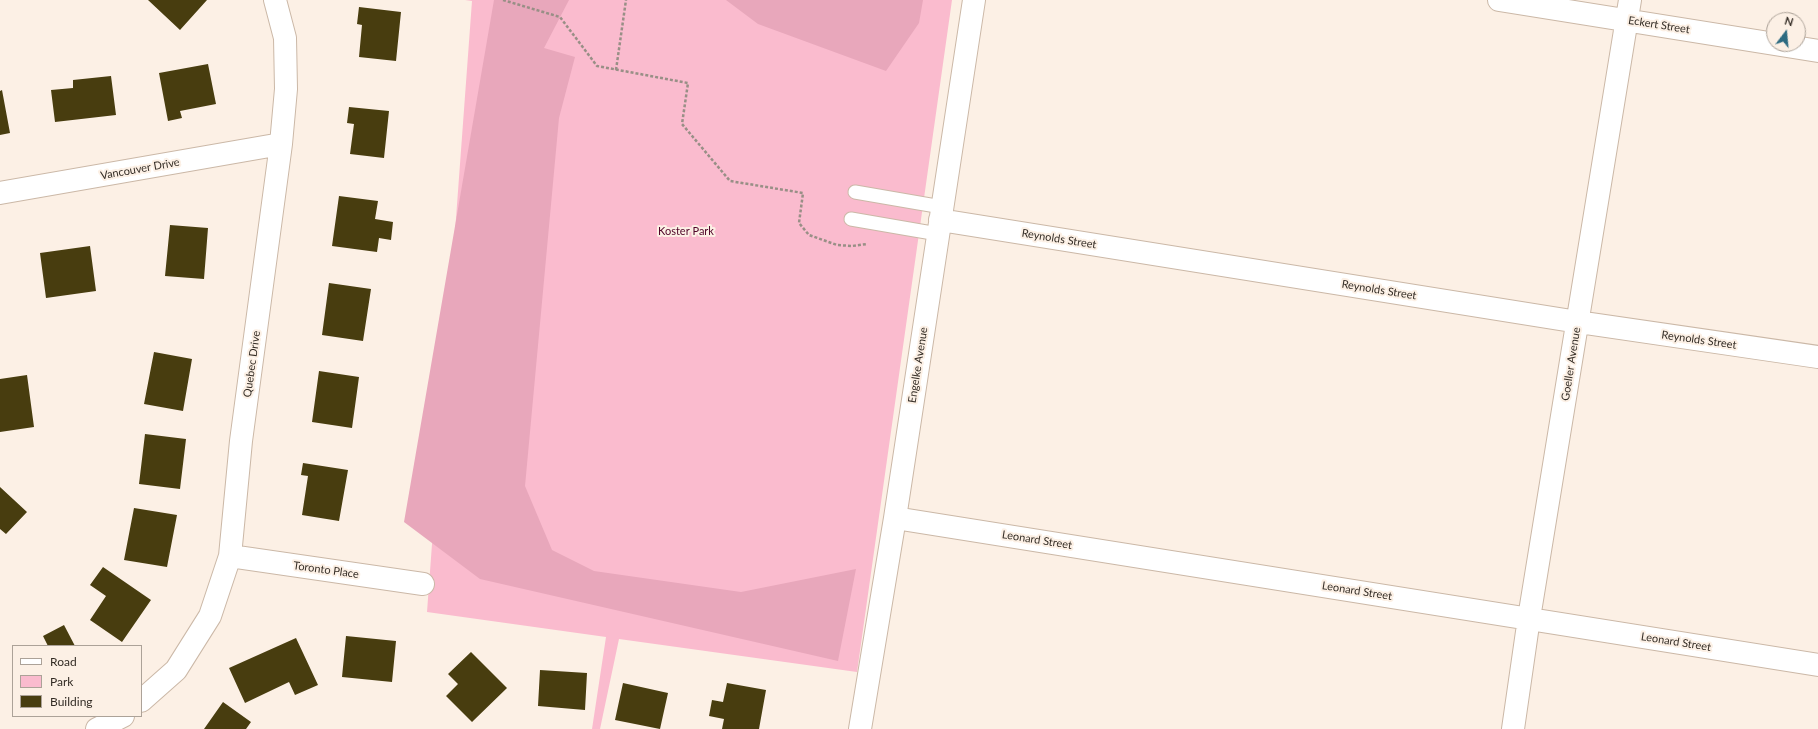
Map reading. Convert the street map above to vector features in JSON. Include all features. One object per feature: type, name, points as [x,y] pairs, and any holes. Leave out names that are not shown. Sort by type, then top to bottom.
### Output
[{"type":"street","name":"Quebec Drive","points":[[142,700],[176,670],[210,616],[230,556],[241,441],[281,144],[286,89],[285,38],[275,0]]},
{"type":"street","name":"Engelke Avenue","points":[[860,729],[895,518],[974,0]]},
{"type":"street","name":"Eckert Street","points":[[1499,0],[1629,10],[1818,51]]},
{"type":"street","name":"Goeller Avenue","points":[[1513,729],[1529,618],[1629,10]]},
{"type":"street","name":"Vancouver Drive","points":[[0,194],[281,144]]},
{"type":"street","name":"Reynolds Street","points":[[940,220],[1578,322],[1818,357]]},
{"type":"street","name":"Leonard Street","points":[[895,518],[1818,665]]},
{"type":"street","name":"Toronto Place","points":[[230,556],[423,584]]},
{"type":"street","points":[[97,729],[121,717]]},
{"type":"lane","points":[[855,192],[940,220]]},
{"type":"lane","points":[[851,219],[940,220]]},
{"type":"path","points":[[502,0],[560,16],[596,66],[688,84],[682,124],[730,181],[803,193],[799,223],[809,235],[837,245],[852,246],[869,243]]},
{"type":"path","points":[[616,70],[626,0]]},
{"type":"green space","name":"Koster Park","points":[[465,0],[952,0],[857,672],[619,639],[600,729],[592,729],[606,637],[427,612],[472,1]]},
{"type":"shaded area","points":[[494,0],[569,0],[544,48],[575,57],[559,118],[525,486],[552,550],[594,571],[741,592],[856,569],[838,661],[480,579],[404,522]]},
{"type":"shaded area","points":[[726,0],[923,0],[919,23],[886,71],[758,24]]},
{"type":"building","points":[[148,0],[207,0],[180,30]]},
{"type":"building","points":[[359,7],[401,12],[396,61],[359,57],[362,25],[357,24]]},
{"type":"building","points":[[208,64],[216,104],[180,111],[182,118],[168,121],[159,73]]},
{"type":"building","points":[[111,76],[116,115],[55,122],[51,90],[73,88],[73,80]]},
{"type":"building","points":[[2,90],[10,133],[0,135],[0,91]]},
{"type":"building","points":[[349,107],[389,111],[384,158],[350,154],[354,124],[347,123]]},
{"type":"building","points":[[339,196],[378,201],[375,219],[393,222],[391,240],[379,238],[377,252],[332,246]]},
{"type":"building","points":[[170,225],[208,228],[204,279],[165,276]]},
{"type":"building","points":[[90,246],[96,291],[46,298],[40,253]]},
{"type":"building","points":[[329,283],[371,289],[363,341],[322,335]]},
{"type":"building","points":[[154,352],[192,359],[183,411],[144,404]]},
{"type":"building","points":[[319,371],[359,377],[352,428],[312,422]]},
{"type":"building","points":[[27,375],[34,427],[0,432],[0,379]]},
{"type":"building","points":[[145,434],[186,439],[180,489],[139,484]]},
{"type":"building","points":[[303,463],[348,470],[339,521],[302,515],[308,476],[301,475]]},
{"type":"building","points":[[0,487],[27,512],[6,534],[0,529]]},
{"type":"building","points":[[134,508],[177,515],[167,567],[124,560]]},
{"type":"building","points":[[103,567],[151,600],[122,642],[90,620],[106,596],[90,585]]},
{"type":"building","points":[[64,625],[74,645],[48,645],[43,636]]},
{"type":"building","points":[[346,636],[396,641],[392,682],[342,677]]},
{"type":"building","points":[[296,638],[318,685],[295,695],[289,682],[245,703],[229,668]]},
{"type":"building","points":[[471,652],[507,688],[472,722],[446,696],[458,684],[448,674]]},
{"type":"building","points":[[540,670],[587,673],[585,710],[538,706]]},
{"type":"building","points":[[623,683],[668,693],[660,729],[615,720]]},
{"type":"building","points":[[727,683],[766,690],[759,729],[722,729],[724,719],[709,716],[712,700],[723,702]]},
{"type":"building","points":[[223,702],[251,722],[246,729],[204,729]]}]
